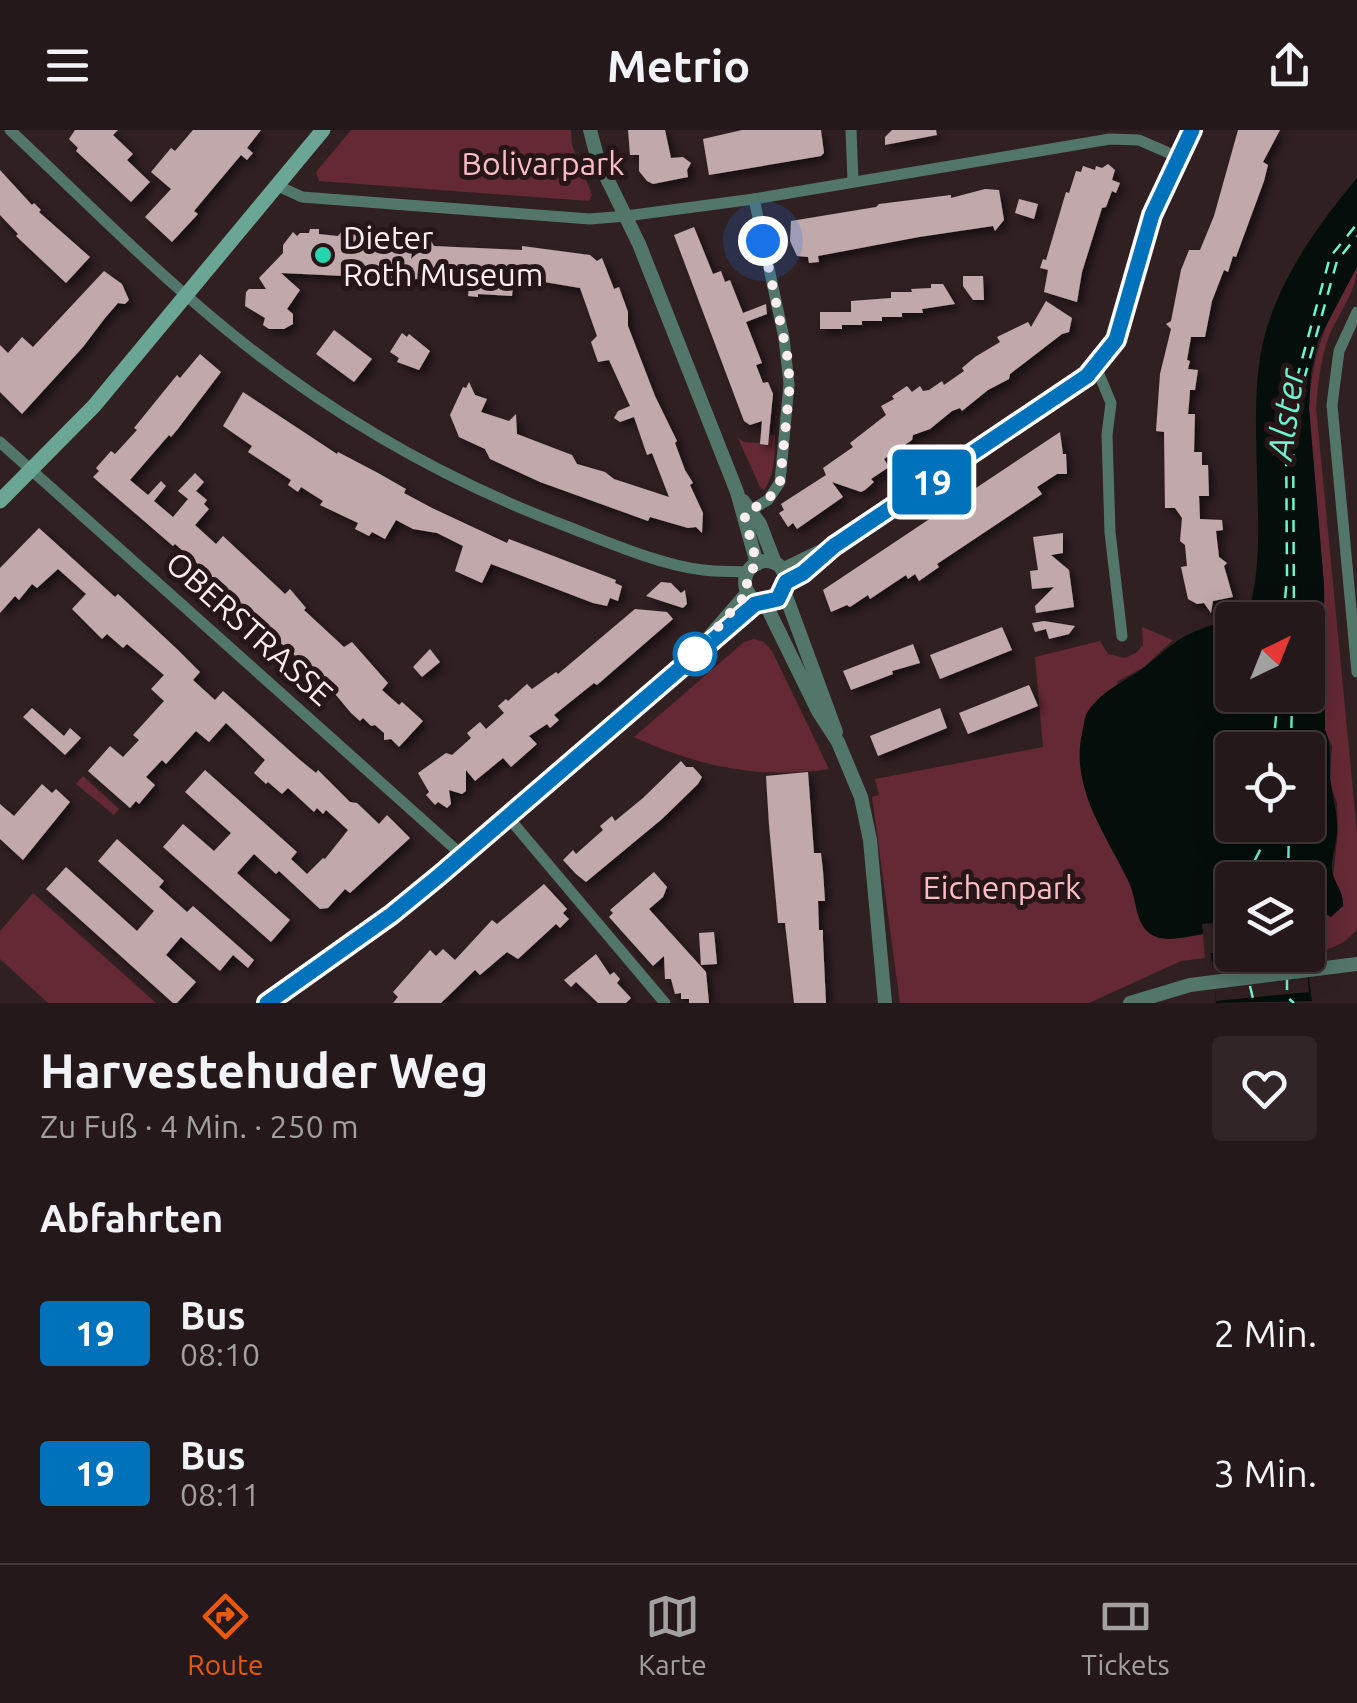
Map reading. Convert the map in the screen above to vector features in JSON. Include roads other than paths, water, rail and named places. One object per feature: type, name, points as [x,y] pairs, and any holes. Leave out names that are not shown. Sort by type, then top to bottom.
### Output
[{"type":"main road","points":[[0,501],[94,406],[324,130]]},
{"type":"street","points":[[10,130],[227,330],[319,398],[370,430],[476,488],[555,522],[700,570],[752,568],[782,576],[803,573],[834,546],[1074,386],[1096,367],[1119,331],[1144,238],[1192,130]]},
{"type":"street","points":[[590,130],[598,160],[626,216],[737,492],[763,530],[782,576],[866,814],[885,1003]]},
{"type":"street","points":[[851,130],[853,180]]},
{"type":"street","points":[[278,186],[302,197],[590,219],[754,199],[1110,139],[1138,140],[1178,157]]},
{"type":"street","points":[[748,512],[768,500],[780,482],[790,384],[754,199]]},
{"type":"street","points":[[1357,312],[1340,351],[1332,405],[1352,567],[1357,672]]},
{"type":"street","points":[[1096,367],[1111,404],[1107,435],[1110,532],[1122,636]]},
{"type":"street","name":"OBERSTRASSE","points":[[0,442],[463,856]]},
{"type":"street","points":[[748,512],[758,599],[838,742]]},
{"type":"street","points":[[268,1003],[391,915],[463,856],[758,599],[778,599],[782,576]]},
{"type":"street","points":[[508,817],[665,1003]]},
{"type":"street","points":[[1130,1003],[1170,989],[1357,964]]},
{"type":"street","points":[[885,981],[894,1003]]},
{"type":"water","name":"Alster","points":[[1357,178],[1357,267],[1318,341],[1311,373],[1309,408],[1324,602],[1251,602],[1258,548],[1256,429],[1261,352],[1275,304],[1312,237]]},
{"type":"water","points":[[1213,625],[1215,712],[1325,712],[1337,825],[1332,870],[1343,906],[1331,917],[1325,914],[1325,862],[1215,862],[1215,943],[1213,923],[1202,924],[1203,934],[1173,939],[1157,937],[1144,928],[1130,884],[1086,793],[1080,754],[1088,711],[1106,692],[1182,638]]},
{"type":"water","points":[[1211,953],[1215,953],[1215,972],[1308,972],[1312,1001],[1216,1003]]},
{"type":"place","name":"Dieter Roth Museum","points":[[323,255]]},
{"type":"park label","name":"Bolivarpark","points":[[543,163]]},
{"type":"park label","name":"Eichenpark","points":[[1002,887]]}]
